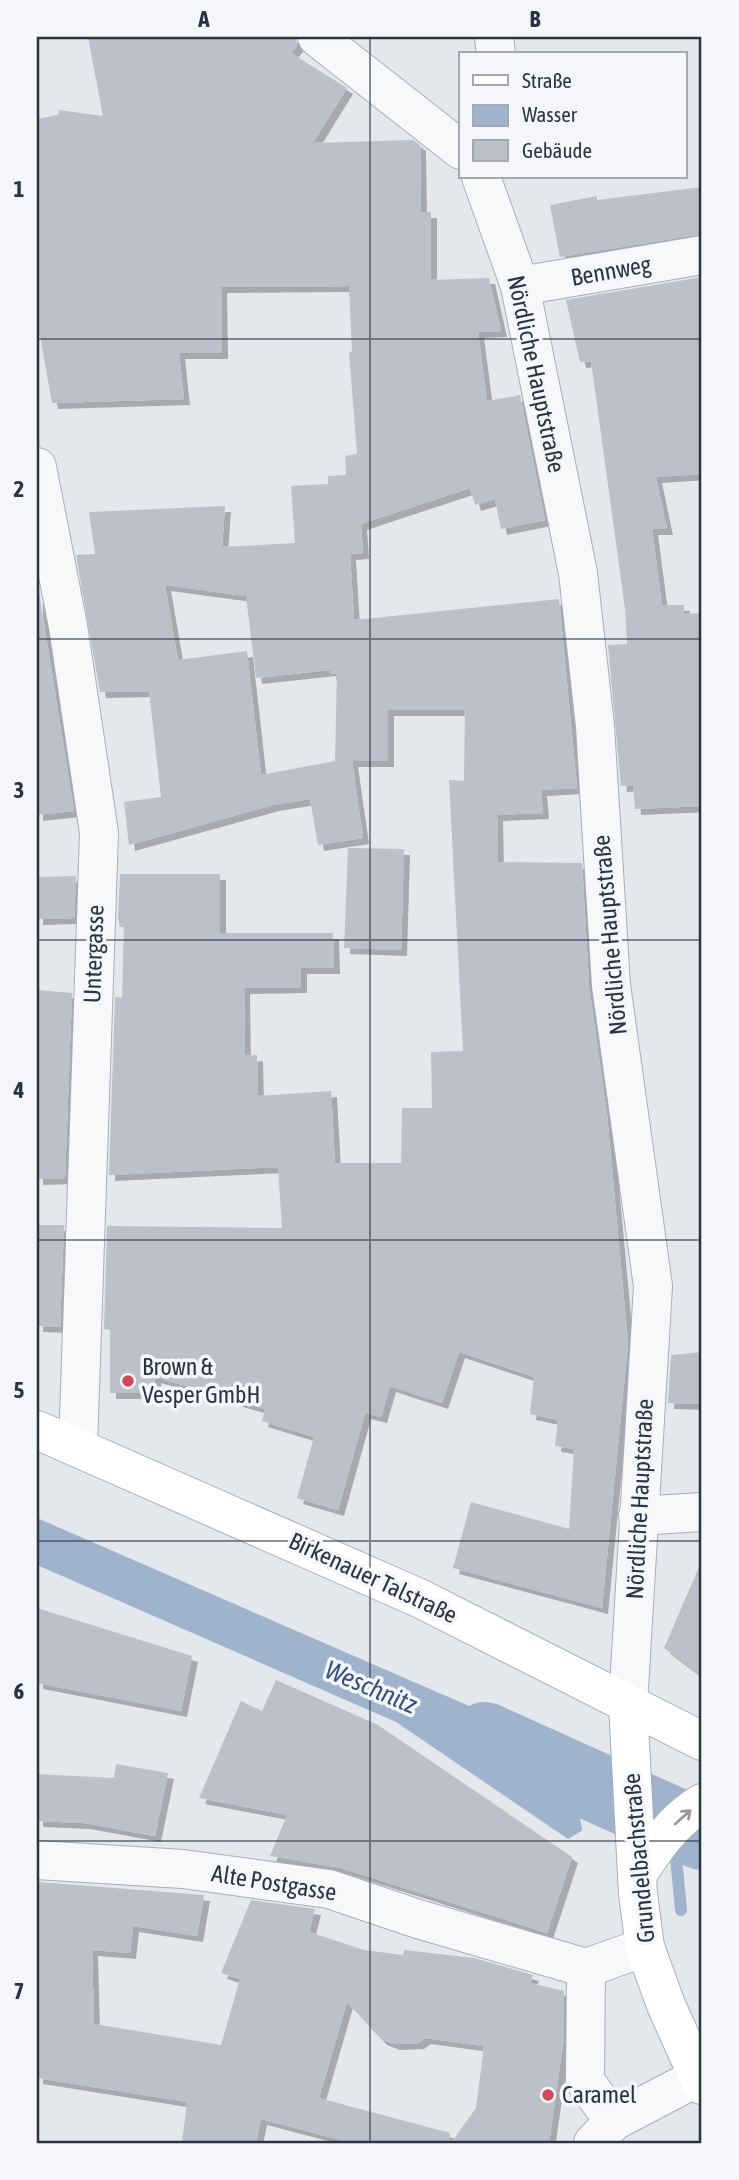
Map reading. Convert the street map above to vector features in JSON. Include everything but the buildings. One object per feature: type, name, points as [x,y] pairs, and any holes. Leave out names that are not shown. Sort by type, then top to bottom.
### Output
[{"type":"main road","name":"Birkenauer Talstraße","points":[[37,1430],[419,1598],[628,1716],[702,1741]]},
{"type":"main road","name":"Grundelbachstraße","points":[[628,1716],[638,1884],[645,1947],[700,2081]]},
{"type":"main road","points":[[638,1884],[661,1839],[685,1814],[702,1803]]},
{"type":"street","points":[[317,37],[459,148]]},
{"type":"street","name":"Nördliche Hauptstraße","points":[[484,179],[520,286],[578,573],[595,726],[611,985],[653,1286],[628,1716]]},
{"type":"street","name":"Bennweg","points":[[520,286],[702,255]]},
{"type":"street","name":"Untergasse","points":[[37,467],[68,626],[99,833],[78,1447]]},
{"type":"street","points":[[638,1517],[702,1512]]},
{"type":"street","name":"Alte Postgasse","points":[[37,1860],[183,1869],[329,1889],[418,1919],[586,1968]]},
{"type":"street","points":[[645,1947],[586,1968],[585,2081],[604,2132],[700,2081]]},
{"type":"water","points":[[37,1518],[568,1749],[583,1830],[568,1839],[396,1722],[37,1565]]},
{"type":"pier","points":[[565,1744],[571,1748],[586,1829],[583,1834]]},
{"type":"waterway","name":"Weschnitz","points":[[485,1737],[702,1835]]},
{"type":"waterway","points":[[674,1837],[681,1910]]},
{"type":"place","name":"Brown & Vesper GmbH","points":[[128,1381]]},
{"type":"place","name":"Caramel","points":[[548,2095]]}]
